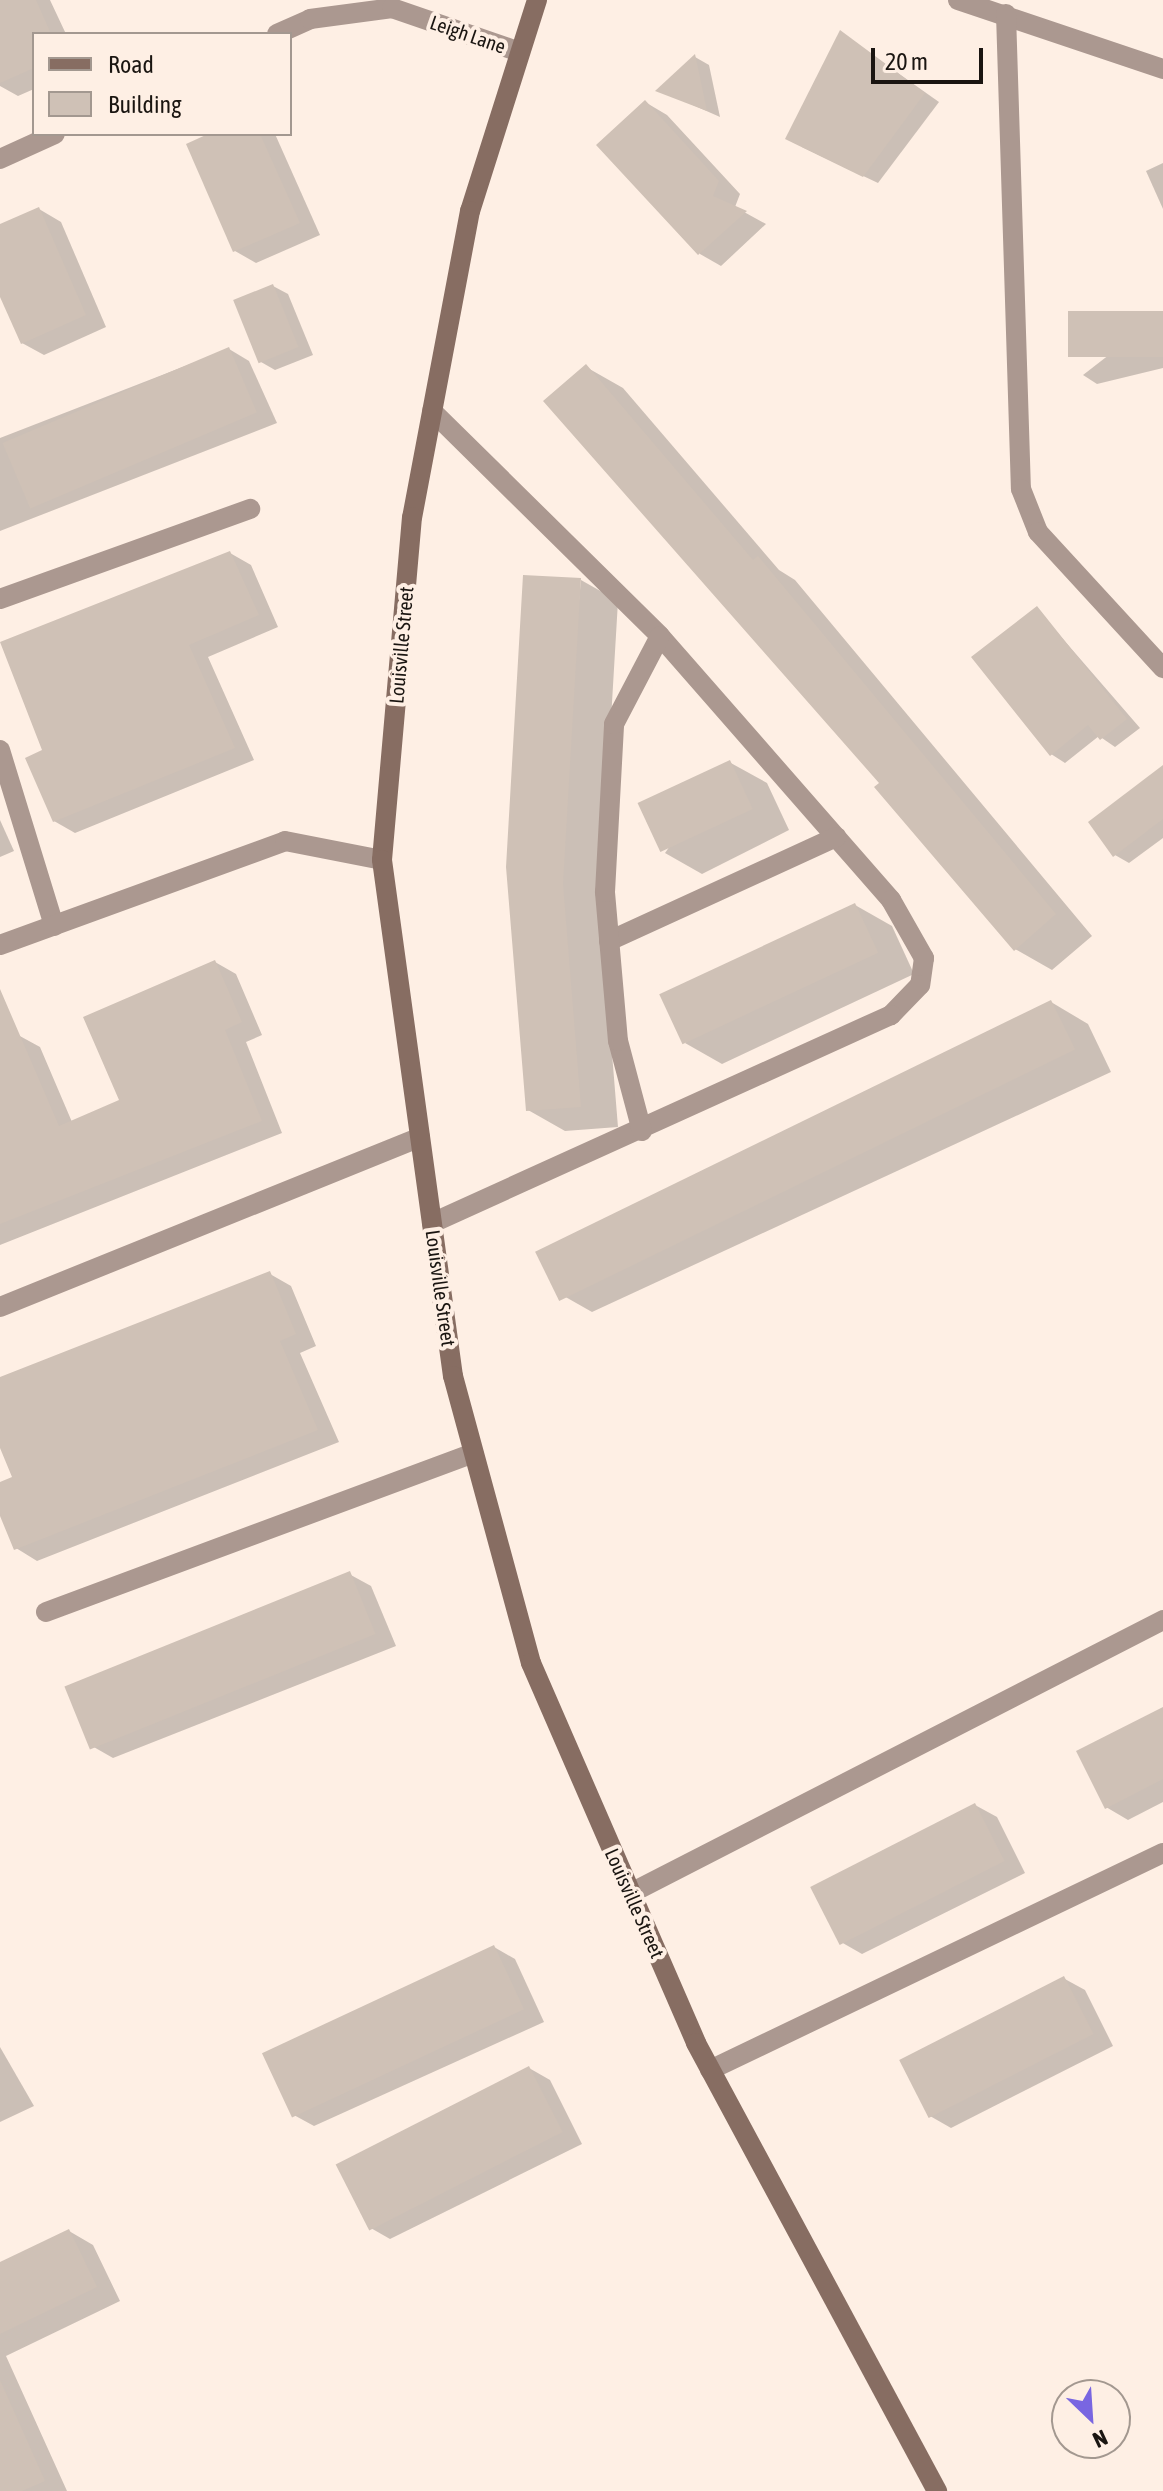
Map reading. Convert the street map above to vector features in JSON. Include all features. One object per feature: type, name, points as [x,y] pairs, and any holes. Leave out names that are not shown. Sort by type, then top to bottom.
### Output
[{"type":"main road","name":"Louisville Street","points":[[537,0],[470,211],[412,517],[382,860],[453,1376],[531,1663],[710,2070],[937,2491]]},
{"type":"street","points":[[958,0],[1163,69]]},
{"type":"street","name":"Leigh Lane","points":[[281,32],[310,19],[392,8],[520,52]]},
{"type":"street","points":[[1006,14],[1021,489],[1038,532],[1163,668]]},
{"type":"street","points":[[0,159],[51,136]]},
{"type":"street","points":[[432,411],[660,636],[891,900],[924,958],[920,985],[891,1015],[642,1131],[432,1223]]},
{"type":"street","points":[[0,599],[250,509]]},
{"type":"street","points":[[642,1131],[618,1041],[609,941],[614,724],[660,636]]},
{"type":"street","points":[[0,750],[54,926]]},
{"type":"street","points":[[609,941],[836,837]]},
{"type":"street","points":[[0,945],[285,841],[382,860]]},
{"type":"street","points":[[0,1307],[420,1137]]},
{"type":"street","points":[[46,1612],[473,1453]]},
{"type":"street","points":[[631,1893],[1163,1620]]},
{"type":"street","points":[[710,2070],[1163,1853]]},
{"type":"building","points":[[0,0],[36,0],[50,32],[32,32],[32,69],[0,83]]},
{"type":"building","points":[[840,30],[925,93],[863,177],[785,139]]},
{"type":"building","points":[[695,54],[707,111],[655,91]]},
{"type":"building","points":[[645,100],[719,181],[713,196],[747,211],[698,255],[596,145]]},
{"type":"building","points":[[204,136],[261,136],[300,223],[233,252],[186,144]]},
{"type":"building","points":[[39,207],[86,315],[21,344],[0,297],[0,224]]},
{"type":"building","points":[[273,284],[298,347],[259,363],[233,300]]},
{"type":"building","points":[[1068,311],[1163,311],[1163,357],[1068,357]]},
{"type":"building","points":[[229,347],[257,412],[30,508],[3,443]]},
{"type":"building","points":[[586,364],[753,560],[758,556],[1056,914],[1014,951],[874,787],[879,783],[543,401]]},
{"type":"building","points":[[230,551],[259,615],[189,645],[235,748],[53,822],[25,758],[42,750],[0,642]]},
{"type":"building","points":[[523,575],[581,578],[563,884],[581,1107],[526,1111],[506,867]]},
{"type":"building","points":[[1037,606],[1127,719],[1100,740],[1088,725],[1050,756],[971,657]]},
{"type":"building","points":[[730,760],[753,809],[660,852],[638,803]]},
{"type":"building","points":[[1163,765],[1163,819],[1113,857],[1088,822]]},
{"type":"building","points":[[855,903],[878,953],[682,1044],[659,994]]},
{"type":"building","points":[[215,960],[242,1022],[225,1030],[262,1121],[0,1224],[0,989],[59,1126],[119,1100],[83,1017]]},
{"type":"building","points":[[1051,1000],[1075,1049],[559,1301],[535,1252]]},
{"type":"building","points":[[270,1271],[296,1334],[280,1341],[318,1430],[14,1550],[0,1516],[0,1482],[12,1477],[0,1448],[0,1377]]},
{"type":"building","points":[[350,1571],[375,1634],[90,1749],[64,1686]]},
{"type":"building","points":[[1163,1707],[1163,1779],[1105,1809],[1076,1751]]},
{"type":"building","points":[[975,1803],[1005,1861],[840,1945],[810,1887]]},
{"type":"building","points":[[494,1945],[524,2009],[292,2118],[262,2053]]},
{"type":"building","points":[[1064,1976],[1094,2034],[929,2118],[899,2060]]},
{"type":"building","points":[[529,2066],[563,2132],[369,2230],[336,2165]]},
{"type":"building","points":[[69,2229],[97,2287],[0,2334],[0,2262]]},
{"type":"building","points":[[0,2380],[45,2481],[22,2491],[0,2491]]}]
